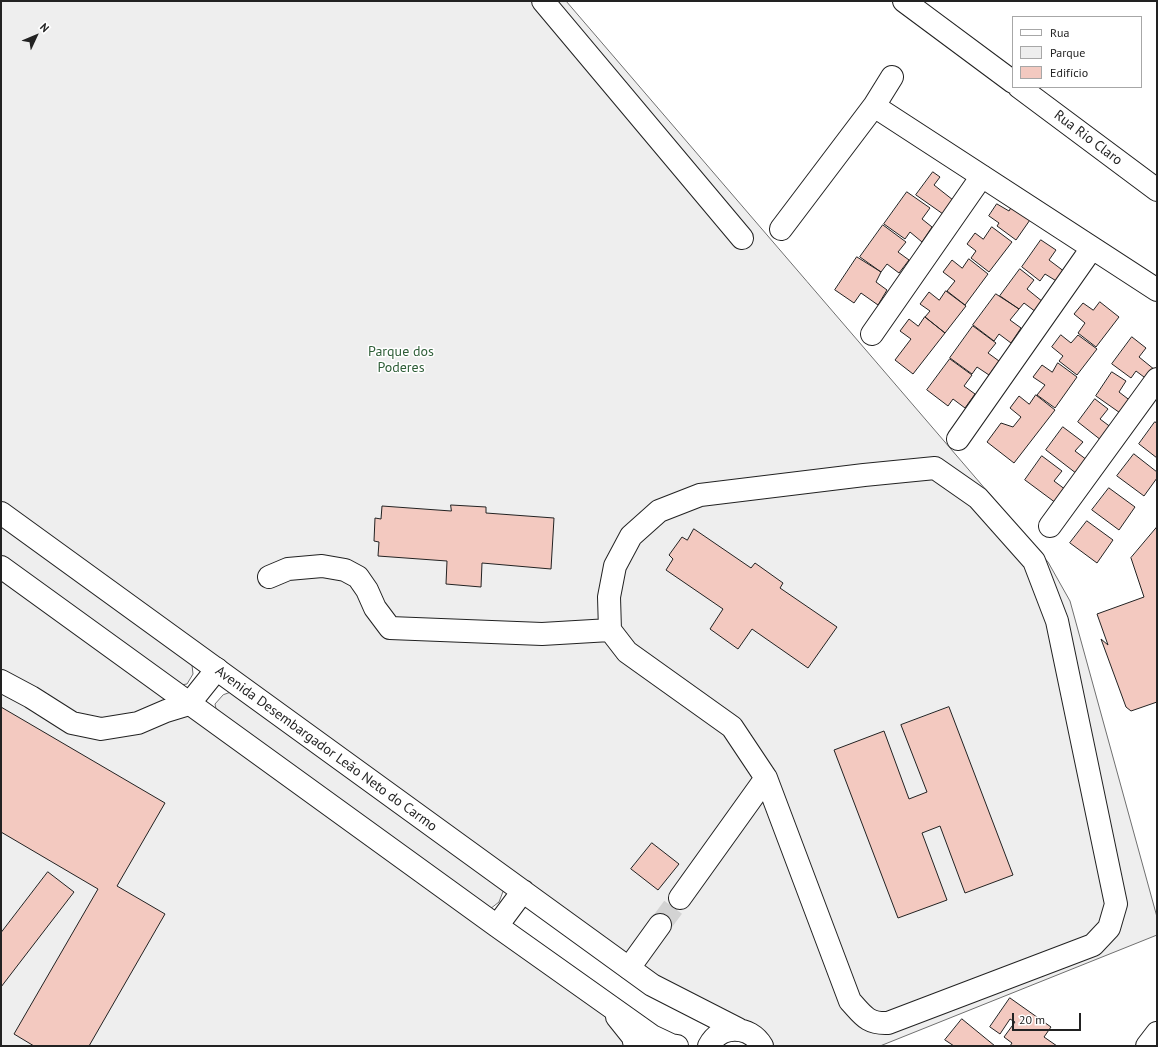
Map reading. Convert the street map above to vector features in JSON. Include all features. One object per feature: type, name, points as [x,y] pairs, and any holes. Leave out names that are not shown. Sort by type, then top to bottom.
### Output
[{"type":"main road","points":[[543,1],[742,238]]},
{"type":"main road","points":[[904,1],[1012,81]]},
{"type":"main road","points":[[781,229],[874,106],[892,77]]},
{"type":"main road","name":"Rua Rio Claro","points":[[1020,88],[1157,190]]},
{"type":"main road","points":[[874,106],[1157,290]]},
{"type":"main road","points":[[872,334],[982,176]]},
{"type":"main road","points":[[958,439],[1092,248]]},
{"type":"main road","points":[[1050,526],[1157,379]]},
{"type":"main road","points":[[935,468],[978,498],[1034,562],[1057,621],[1116,904],[1109,928],[1093,945],[902,1017],[888,1022],[877,1023],[866,1019],[850,1001],[766,778],[732,728],[627,652],[610,630],[609,597],[615,566],[631,536],[659,511],[700,495],[935,468]]},
{"type":"main road","name":"Avenida Desembargador Leão Neto do Carmo","points":[[1,513],[629,968],[652,984],[738,1029],[749,1032],[758,1039],[762,1046]]},
{"type":"main road","points":[[269,577],[288,569],[322,566],[345,570],[358,577],[367,590],[375,608],[390,628],[542,634],[610,630]]},
{"type":"main road","points":[[1,567],[497,926],[652,1036],[671,1045],[677,1046]]},
{"type":"main road","points":[[1,681],[31,697],[72,724],[101,729],[138,723],[166,711],[189,704],[217,669]]},
{"type":"main road","points":[[680,898],[766,778]]},
{"type":"main road","points":[[497,926],[523,891]]},
{"type":"main road","points":[[629,968],[660,925]]},
{"type":"main road","points":[[606,1002],[633,1037],[635,1046]]},
{"type":"main road","points":[[709,1046],[711,1041],[719,1034],[728,1030],[738,1029]]},
{"type":"main road","points":[[1148,1046],[1157,1033]]},
{"type":"green space","name":"Parque dos Poderes","points":[[1,1],[566,1],[1048,562],[1070,601],[1157,917],[1157,935],[880,1046],[762,1046],[652,985],[1,513]]},
{"type":"green space","points":[[1,521],[192,665],[193,674],[187,684],[175,686],[1,561]]},
{"type":"green space","points":[[1,567],[606,1002],[635,1046],[1,1046]]},
{"type":"green space","points":[[232,692],[504,889],[499,902],[490,909],[217,713],[215,704],[223,695]]},
{"type":"building","points":[[933,172],[940,177],[934,185],[953,200],[943,214],[916,195]]},
{"type":"building","points":[[907,192],[930,208],[922,219],[932,227],[922,242],[910,232],[905,239],[884,224]]},
{"type":"building","points":[[997,204],[1009,211],[1013,204],[1032,217],[1016,240],[997,226],[999,223],[989,216]]},
{"type":"building","points":[[883,225],[906,242],[898,252],[909,260],[899,273],[887,264],[881,272],[860,257]]},
{"type":"building","points":[[992,227],[1012,242],[989,272],[971,258],[976,251],[967,244],[975,233],[983,239]]},
{"type":"building","points":[[1041,240],[1056,250],[1049,260],[1065,272],[1058,282],[1045,274],[1040,281],[1022,267]]},
{"type":"building","points":[[857,257],[881,272],[876,282],[887,290],[878,305],[861,293],[854,303],[835,290]]},
{"type":"building","points":[[969,259],[988,274],[965,305],[947,291],[955,281],[943,272],[952,260],[962,268]]},
{"type":"building","points":[[1020,269],[1034,280],[1027,289],[1043,302],[1036,312],[1024,303],[1019,309],[1000,296]]},
{"type":"building","points":[[946,291],[966,306],[945,333],[925,317],[930,311],[920,304],[929,292],[939,300]]},
{"type":"building","points":[[996,294],[1019,309],[1010,320],[1021,328],[1011,343],[999,334],[994,341],[973,325]]},
{"type":"building","points":[[1100,302],[1119,317],[1096,347],[1078,333],[1085,323],[1074,314],[1083,303],[1093,310]]},
{"type":"building","points":[[925,317],[945,333],[913,374],[895,360],[911,339],[900,331],[909,319],[918,326]]},
{"type":"building","points":[[973,326],[996,343],[988,353],[999,361],[989,375],[977,367],[972,374],[950,358]]},
{"type":"building","points":[[1061,335],[1071,343],[1078,335],[1097,349],[1077,375],[1059,361],[1063,356],[1052,347]]},
{"type":"building","points":[[1132,337],[1146,348],[1139,357],[1155,370],[1148,380],[1136,371],[1131,378],[1112,364]]},
{"type":"building","points":[[950,359],[972,375],[964,386],[975,394],[965,408],[953,399],[948,406],[927,390]]},
{"type":"building","points":[[1058,363],[1077,377],[1055,408],[1037,395],[1045,385],[1033,377],[1042,365],[1052,372]]},
{"type":"building","points":[[1112,372],[1126,381],[1119,392],[1132,402],[1123,415],[1096,396]]},
{"type":"building","points":[[1036,395],[1055,410],[1014,463],[987,442],[1001,423],[1013,427],[1021,417],[1010,408],[1019,396],[1029,404]]},
{"type":"building","points":[[1095,399],[1108,409],[1100,419],[1116,431],[1106,444],[1078,422]]},
{"type":"building","points":[[1155,422],[1157,423],[1157,458],[1139,444]]},
{"type":"building","points":[[1063,427],[1083,442],[1075,451],[1091,463],[1081,477],[1046,450]]},
{"type":"building","points":[[1134,454],[1157,472],[1157,478],[1144,496],[1117,476]]},
{"type":"building","points":[[1042,456],[1062,471],[1054,481],[1070,493],[1060,506],[1025,480]]},
{"type":"building","points":[[1109,488],[1135,507],[1119,530],[1092,510]]},
{"type":"building","points":[[451,505],[486,507],[486,513],[554,518],[551,569],[482,563],[481,587],[446,584],[447,561],[378,556],[379,542],[374,541],[375,518],[381,519],[382,506],[451,511]]},
{"type":"building","points":[[1087,521],[1113,540],[1097,563],[1070,543]]},
{"type":"building","points":[[1157,527],[1157,702],[1131,711],[1126,707],[1101,639],[1108,645],[1097,614],[1144,597],[1131,558]]},
{"type":"building","points":[[694,529],[751,568],[755,563],[783,583],[780,588],[837,627],[808,668],[752,629],[738,649],[710,629],[723,609],[666,570],[673,559],[669,555],[682,537],[687,540]]},
{"type":"building","points":[[1,707],[165,803],[117,886],[165,914],[89,1046],[34,1046],[14,1034],[98,889],[1,832]]},
{"type":"building","points":[[949,707],[1013,875],[965,893],[940,826],[922,833],[947,900],[898,918],[834,750],[884,731],[909,799],[927,792],[901,725]]},
{"type":"building","points":[[652,843],[679,864],[658,890],[631,869]]},
{"type":"building","points":[[48,872],[74,892],[1,987],[1,933]]},
{"type":"building","points":[[1010,998],[1051,1027],[1044,1037],[1057,1046],[1010,1046],[1012,1043],[1004,1037],[1015,1022],[1010,1019],[1000,1034],[990,1027]]},
{"type":"building","points":[[962,1019],[995,1046],[954,1046],[945,1040]]},
{"type":"tunnel","points":[[660,925],[680,898]]}]
